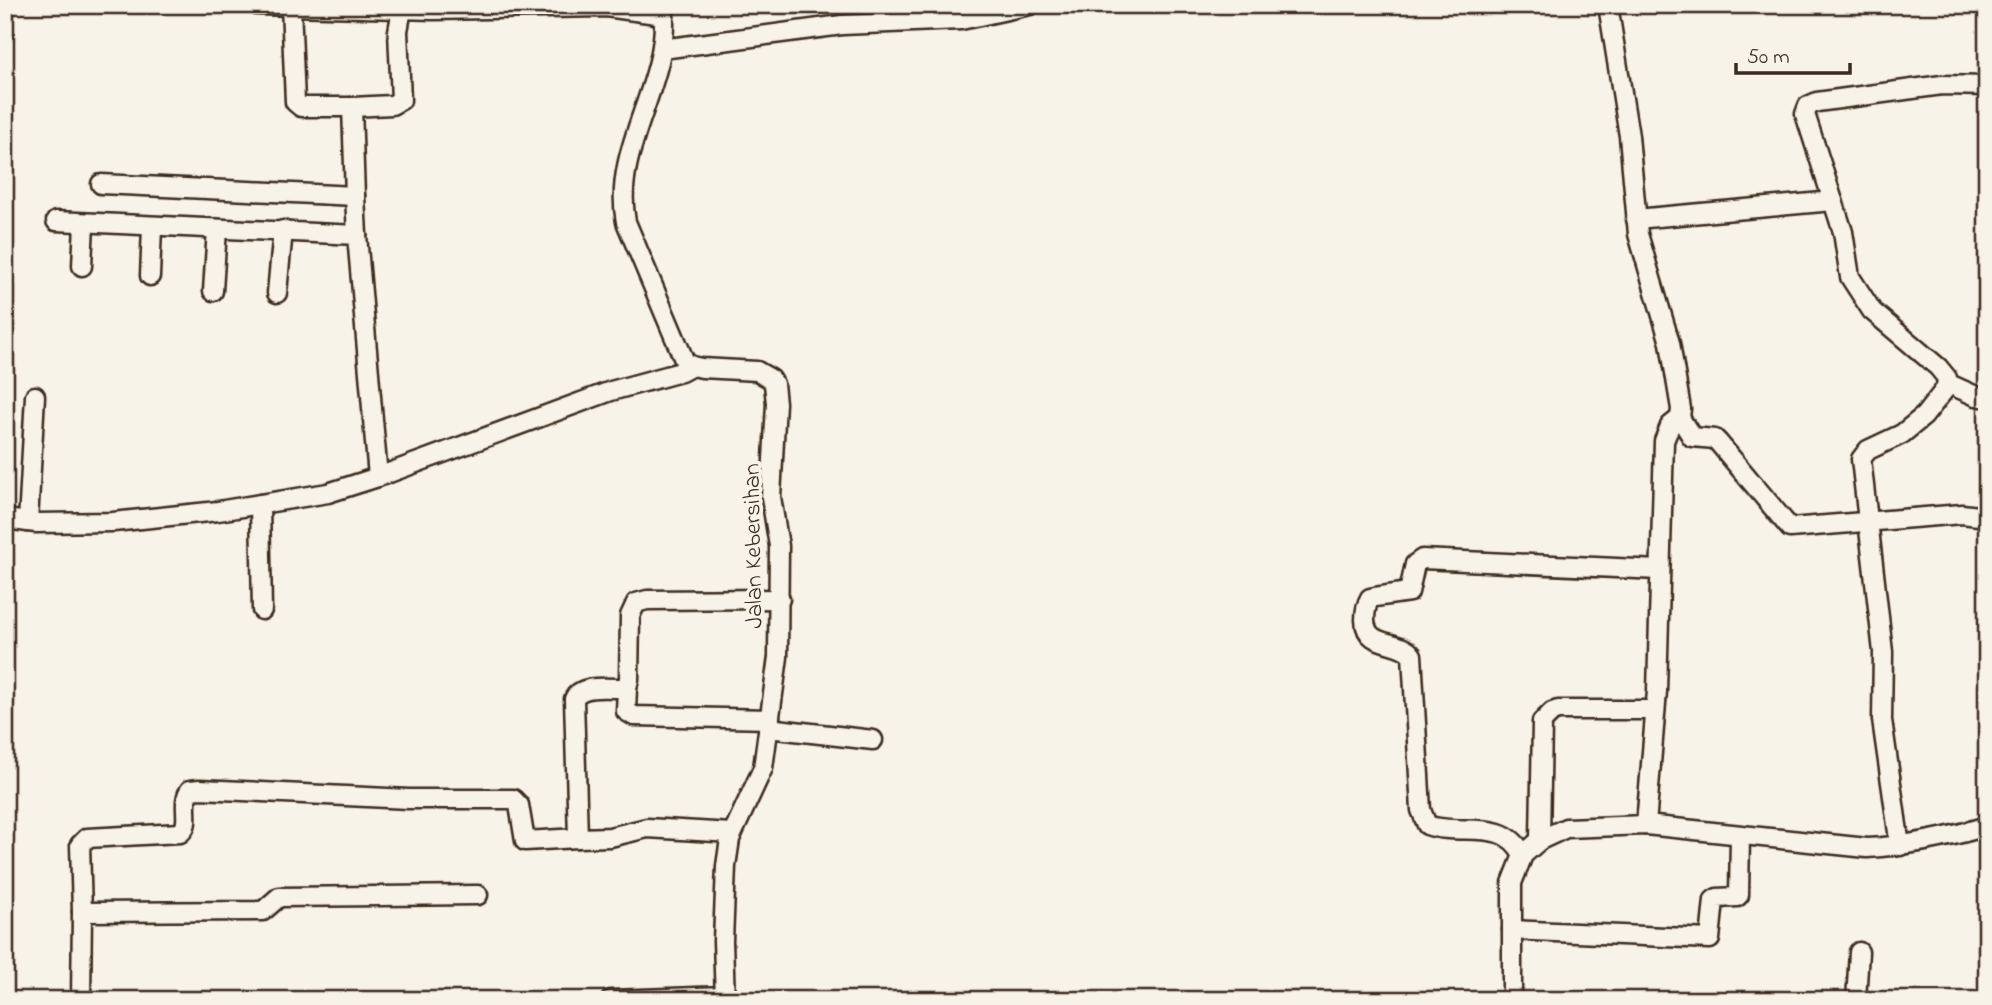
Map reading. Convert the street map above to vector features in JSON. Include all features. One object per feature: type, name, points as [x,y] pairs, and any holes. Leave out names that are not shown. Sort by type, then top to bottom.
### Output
[{"type":"street","points":[[257,5],[402,9],[606,7],[664,10],[663,49],[627,168],[623,199],[626,222],[685,362],[692,366]]},
{"type":"street","points":[[663,49],[842,25],[961,20],[1030,5]]},
{"type":"street","points":[[1608,5],[1629,136],[1636,219],[1642,250],[1670,343],[1680,418],[1692,437],[1715,439],[1787,527],[1962,514],[1987,517]]},
{"type":"street","points":[[291,6],[295,102],[300,107],[392,105],[401,100],[398,31],[402,9]]},
{"type":"street","points":[[1900,846],[1882,720],[1883,652],[1861,458],[1868,450],[1902,434],[1924,416],[1946,388],[1947,378],[1938,367],[1892,330],[1861,297],[1850,277],[1843,232],[1805,114],[1808,106],[1817,102],[1942,85],[1987,86]]},
{"type":"street","points":[[352,107],[357,235],[378,477]]},
{"type":"street","points":[[101,184],[355,196]]},
{"type":"street","points":[[1636,219],[1833,201]]},
{"type":"street","points":[[56,221],[357,235]]},
{"type":"street","points":[[82,266],[84,223]]},
{"type":"street","points":[[150,276],[152,226]]},
{"type":"street","points":[[213,291],[217,229]]},
{"type":"street","points":[[277,293],[283,230]]},
{"type":"street","points":[[5,519],[28,522],[113,522],[218,511],[328,493],[611,391],[681,372],[692,366]]},
{"type":"street","name":"Jalan Kebersihan","points":[[692,366],[757,371],[771,379],[774,384],[776,403],[771,497],[779,546],[779,657],[763,768],[732,834],[726,866],[723,941],[725,998]]},
{"type":"street","points":[[1947,383],[1987,398]]},
{"type":"street","points":[[28,522],[35,396]]},
{"type":"street","points":[[1646,825],[1655,710],[1664,441],[1670,426],[1680,418]]},
{"type":"street","points":[[260,504],[262,610]]},
{"type":"street","points":[[1523,855],[1517,842],[1507,835],[1473,830],[1436,829],[1427,825],[1423,819],[1412,655],[1406,649],[1371,636],[1366,625],[1370,598],[1409,592],[1415,564],[1422,559],[1659,570]]},
{"type":"street","points":[[780,599],[647,600],[636,603],[630,616],[626,711],[634,716],[769,724],[873,740]]},
{"type":"street","points":[[579,838],[574,699],[584,689],[626,688]]},
{"type":"street","points":[[1540,840],[1542,722],[1546,717],[1558,710],[1655,710]]},
{"type":"street","points":[[80,1000],[80,845],[94,836],[180,834],[186,826],[186,796],[194,790],[410,799],[513,799],[519,805],[524,841],[610,837],[647,828],[732,834]]},
{"type":"street","points":[[1512,1000],[1512,883],[1523,855],[1540,840],[1566,828],[1646,825],[1867,848],[1900,846],[1947,838],[1987,826]]},
{"type":"street","points":[[1512,930],[1710,939],[1714,901],[1717,898],[1739,895],[1740,836]]},
{"type":"street","points":[[82,912],[263,911],[279,897],[478,895]]},
{"type":"street","points":[[1856,1000],[1859,953]]},
{"type":"street","points":[[611,1000],[725,998]]}]
